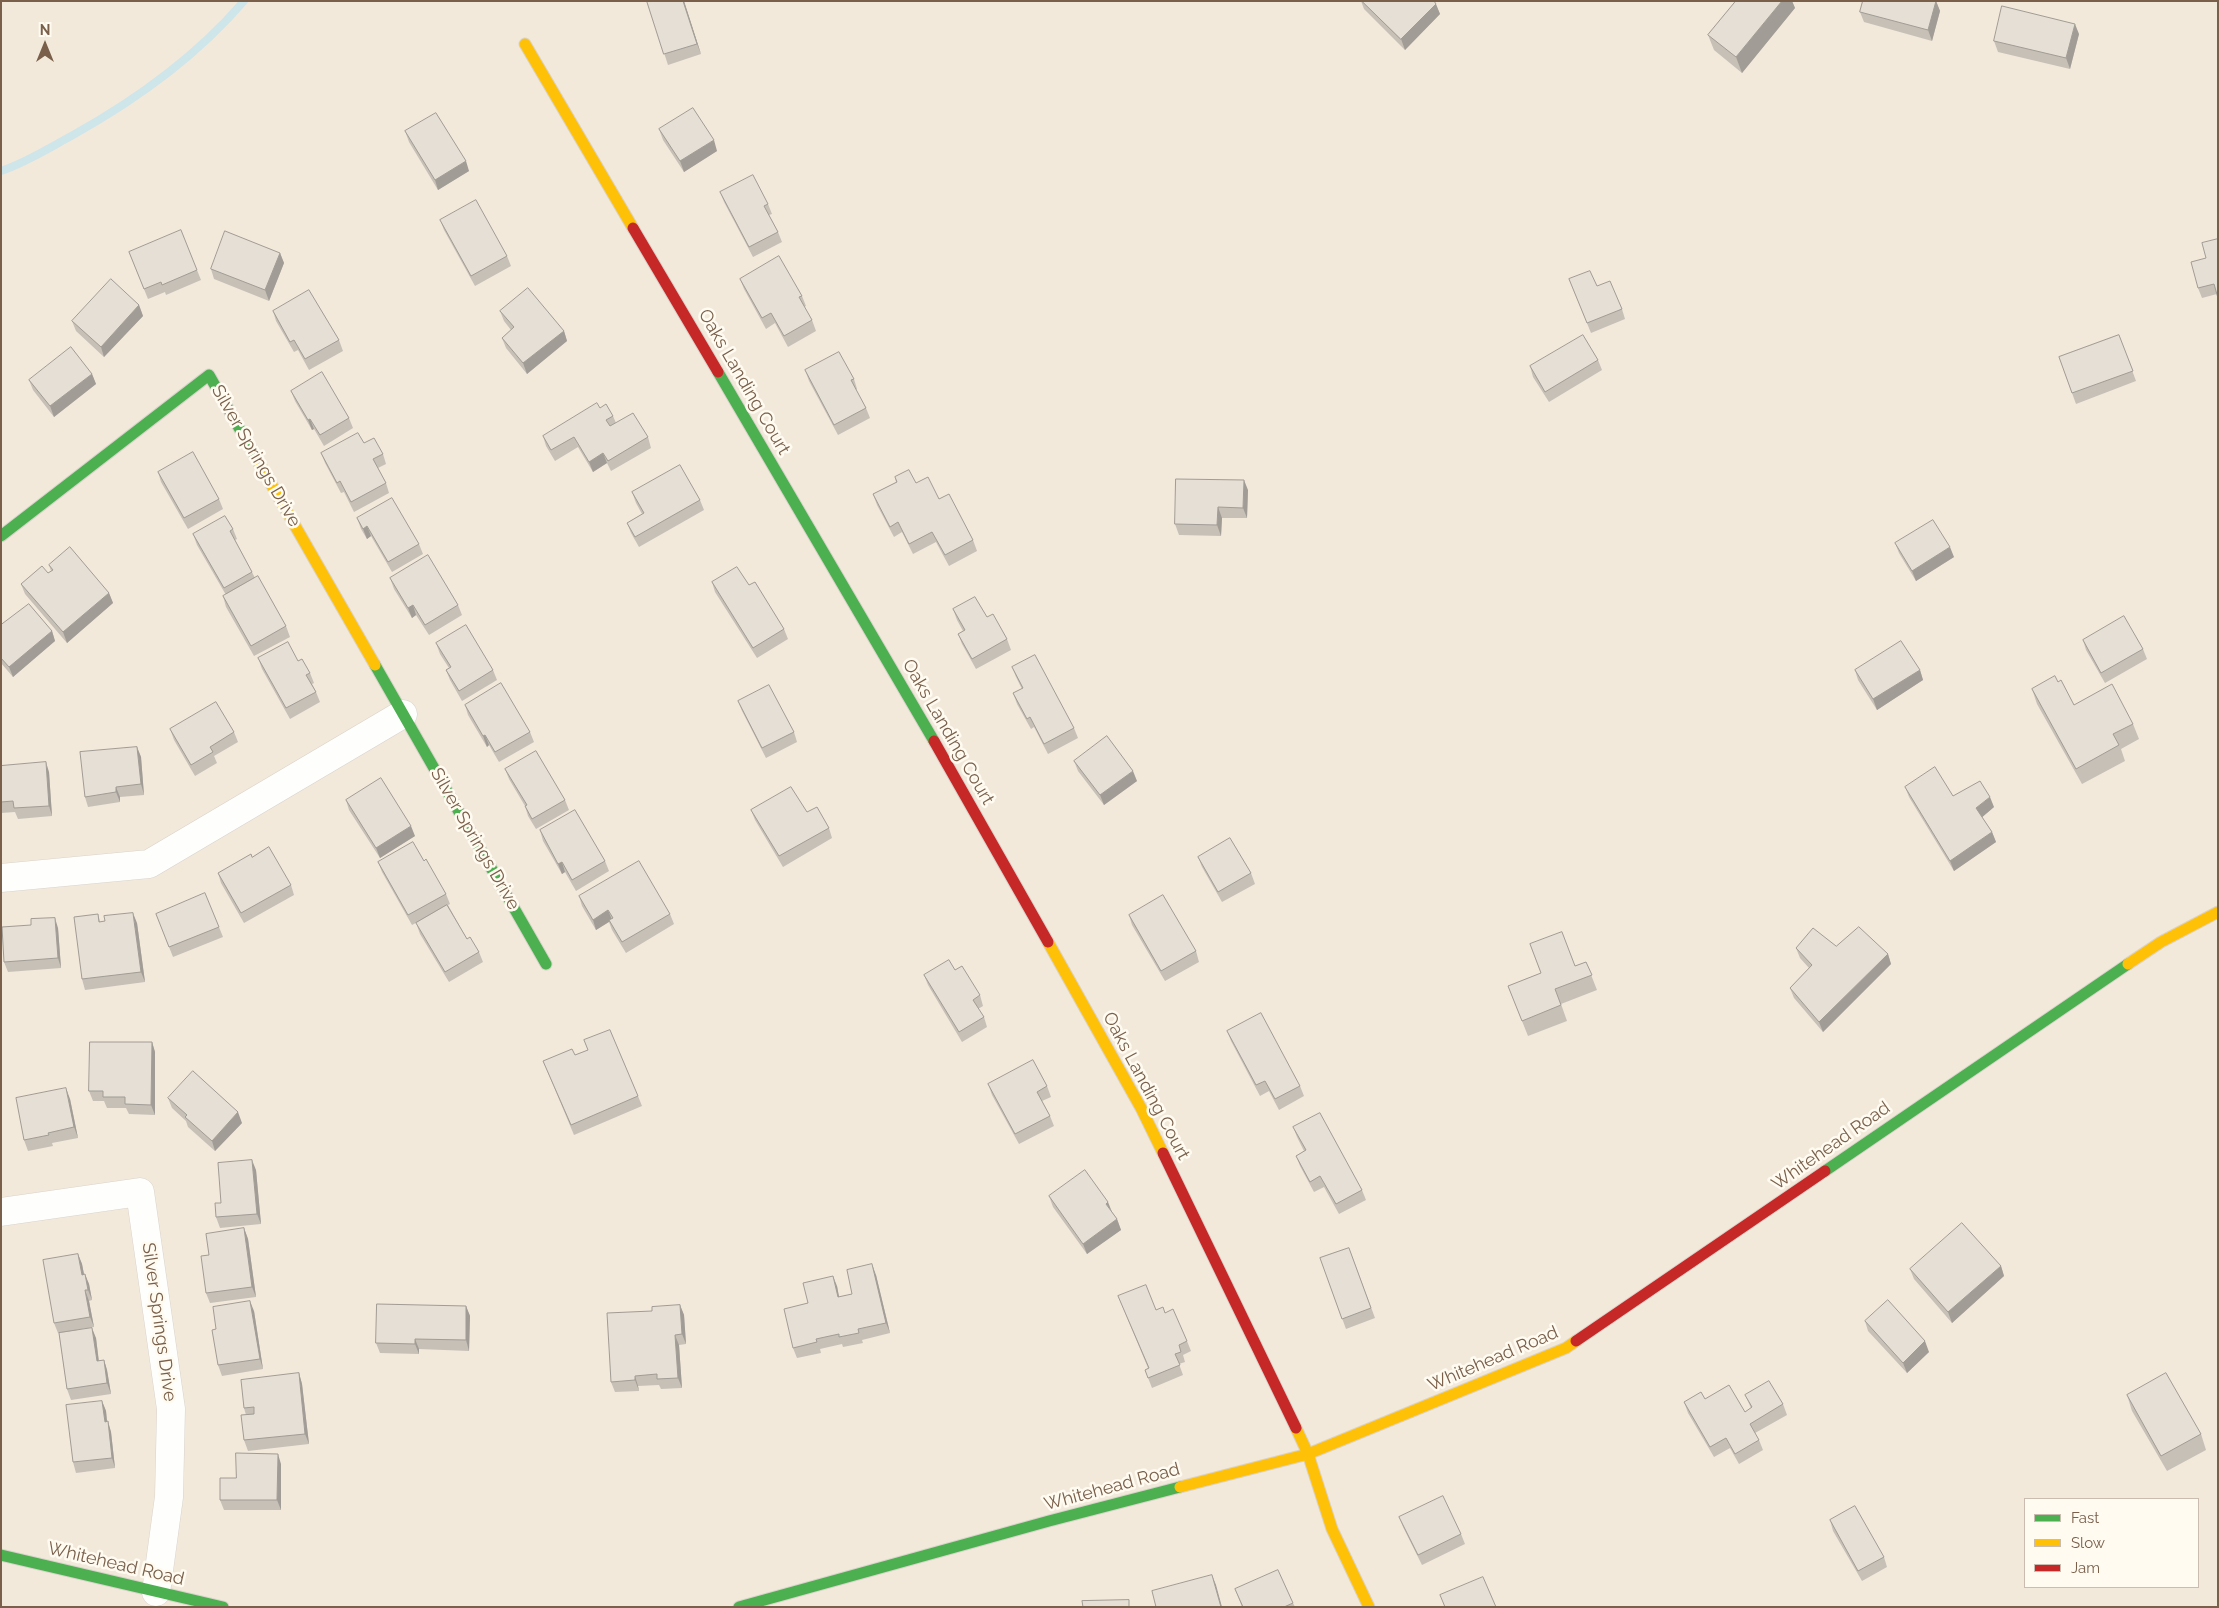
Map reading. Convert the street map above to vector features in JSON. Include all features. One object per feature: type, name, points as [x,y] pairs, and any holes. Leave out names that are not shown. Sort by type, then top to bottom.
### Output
[{"type":"street","name":"Oaks Landing Court","points":[[526,44],[951,769],[1141,1108],[1308,1454],[1332,1529],[1369,1607]]},
{"type":"street","name":"Silver Springs Drive","points":[[1,536],[209,374],[546,964]]},
{"type":"street","points":[[1,878],[149,864],[403,714]]},
{"type":"street","name":"Whitehead Road","points":[[739,1607],[1049,1521],[1308,1454],[1566,1348],[1757,1219],[2014,1040],[2161,942],[2218,912]]},
{"type":"street","name":"Silver Springs Drive","points":[[1,1212],[140,1192],[172,1409],[169,1496],[156,1592]]},
{"type":"street","name":"Whitehead Road","points":[[1,1555],[223,1607]]},
{"type":"shaded area","points":[[1,1],[2218,1],[2218,1607],[1,1607]]},
{"type":"building","points":[[647,1],[683,1],[697,44],[664,54]]},
{"type":"building","points":[[1362,1],[1434,1],[1436,4],[1401,39]]},
{"type":"building","points":[[1736,1],[1782,1],[1736,57],[1708,35]]},
{"type":"building","points":[[1863,1],[1936,1],[1928,30],[1860,12]]},
{"type":"building","points":[[2002,6],[2075,24],[2066,58],[1994,41]]},
{"type":"building","points":[[693,108],[714,140],[680,161],[659,129]]},
{"type":"building","points":[[436,113],[466,161],[435,180],[405,131]]},
{"type":"building","points":[[753,175],[768,204],[764,206],[778,232],[749,247],[720,192]]},
{"type":"building","points":[[476,200],[507,256],[471,276],[440,220]]},
{"type":"building","points":[[181,230],[197,270],[162,285],[161,282],[144,289],[129,252]]},
{"type":"building","points":[[225,231],[280,253],[265,290],[211,269]]},
{"type":"building","points":[[2218,239],[2218,298],[2214,284],[2198,288],[2191,262],[2206,258],[2202,243]]},
{"type":"building","points":[[779,256],[802,296],[799,297],[812,320],[784,336],[771,313],[762,318],[740,279]]},
{"type":"building","points":[[1590,271],[1597,286],[1610,281],[1622,309],[1587,323],[1569,279]]},
{"type":"building","points":[[111,279],[139,305],[101,347],[72,321]]},
{"type":"building","points":[[528,288],[564,331],[523,363],[502,338],[514,327],[500,311]]},
{"type":"building","points":[[309,290],[339,340],[305,359],[294,340],[290,342],[273,311]]},
{"type":"building","points":[[1583,335],[1598,360],[1545,392],[1530,366]]},
{"type":"building","points":[[2119,335],[2133,371],[2072,393],[2059,357]]},
{"type":"building","points":[[71,347],[92,374],[50,406],[29,380]]},
{"type":"building","points":[[839,352],[854,379],[851,380],[866,408],[834,425],[805,370]]},
{"type":"building","points":[[322,372],[349,418],[320,435],[310,419],[308,420],[291,391]]},
{"type":"building","points":[[597,403],[600,408],[606,404],[613,416],[606,420],[610,426],[633,413],[648,437],[608,461],[603,453],[589,462],[574,437],[551,450],[543,436]]},
{"type":"building","points":[[358,433],[364,443],[374,438],[383,454],[373,459],[386,483],[351,502],[340,481],[337,483],[321,453]]},
{"type":"building","points":[[193,452],[219,499],[184,518],[158,472]]},
{"type":"building","points":[[680,465],[700,500],[635,537],[627,523],[644,513],[632,492]]},
{"type":"building","points":[[909,470],[916,483],[928,477],[939,499],[949,494],[973,540],[945,555],[932,532],[909,544],[898,522],[890,527],[873,494],[897,482],[895,477]]},
{"type":"building","points":[[1176,479],[1244,480],[1243,508],[1218,507],[1217,525],[1175,524]]},
{"type":"building","points":[[392,498],[419,544],[388,562],[367,526],[363,529],[357,518]]},
{"type":"building","points":[[225,516],[233,529],[230,531],[252,572],[224,588],[193,534]]},
{"type":"building","points":[[1933,520],[1950,547],[1912,571],[1895,543]]},
{"type":"building","points":[[70,547],[109,593],[63,632],[21,584],[42,566],[48,573],[53,570],[49,565]]},
{"type":"building","points":[[428,555],[458,605],[425,625],[413,605],[408,608],[390,578]]},
{"type":"building","points":[[737,567],[749,585],[755,582],[784,629],[753,648],[712,582]]},
{"type":"building","points":[[258,576],[286,626],[251,646],[223,596]]},
{"type":"building","points":[[975,597],[987,617],[993,614],[1007,639],[972,659],[958,634],[965,630],[953,609]]},
{"type":"building","points":[[29,604],[52,631],[9,667],[1,658],[1,625]]},
{"type":"building","points":[[2124,616],[2143,649],[2101,673],[2083,640]]},
{"type":"building","points":[[466,625],[493,670],[459,691],[446,670],[451,667],[436,643]]},
{"type":"building","points":[[1901,641],[1920,670],[1873,699],[1855,670]]},
{"type":"building","points":[[288,642],[298,661],[302,659],[310,673],[306,675],[316,692],[286,708],[258,658]]},
{"type":"building","points":[[1035,655],[1074,728],[1044,744],[1030,717],[1027,719],[1013,693],[1023,688],[1012,667]]},
{"type":"building","points":[[2055,676],[2058,682],[2061,680],[2074,705],[2112,684],[2133,724],[2113,734],[2119,745],[2076,769],[2032,689]]},
{"type":"building","points":[[501,683],[530,732],[495,752],[485,735],[483,736],[465,705]]},
{"type":"building","points":[[769,685],[794,732],[762,748],[738,701]]},
{"type":"building","points":[[216,702],[234,732],[210,747],[213,752],[191,765],[170,729]]},
{"type":"building","points":[[1107,736],[1133,771],[1100,795],[1074,761]]},
{"type":"building","points":[[137,747],[141,784],[116,787],[116,792],[85,797],[80,752]]},
{"type":"building","points":[[536,751],[565,800],[532,819],[525,806],[527,805],[505,769]]},
{"type":"building","points":[[46,762],[49,806],[14,808],[13,801],[1,802],[1,766]]},
{"type":"building","points":[[1935,767],[1953,796],[1980,781],[1990,797],[1976,808],[1992,832],[1950,861],[1905,787]]},
{"type":"building","points":[[381,778],[411,826],[376,848],[346,800]]},
{"type":"building","points":[[791,787],[807,812],[817,807],[829,828],[779,856],[751,810]]},
{"type":"building","points":[[575,810],[605,861],[572,880],[562,862],[558,864],[540,830]]},
{"type":"building","points":[[1230,838],[1251,873],[1218,892],[1198,857]]},
{"type":"building","points":[[413,842],[424,861],[426,859],[446,894],[408,915],[378,862]]},
{"type":"building","points":[[269,847],[291,885],[241,913],[218,873],[251,854],[252,857]]},
{"type":"building","points":[[639,861],[670,914],[622,942],[609,920],[613,918],[608,910],[593,920],[579,896]]},
{"type":"building","points":[[205,893],[219,927],[169,947],[156,914]]},
{"type":"building","points":[[1163,895],[1196,951],[1161,971],[1129,915]]},
{"type":"building","points":[[447,905],[467,939],[470,937],[479,952],[445,972],[416,923]]},
{"type":"building","points":[[133,913],[141,972],[82,979],[74,917],[98,914],[99,922],[105,921],[104,916]]},
{"type":"building","points":[[55,918],[58,958],[4,962],[2,927],[31,925],[31,919]]},
{"type":"building","points":[[1859,927],[1888,954],[1819,1022],[1790,988],[1812,965],[1796,948],[1813,928],[1836,946]]},
{"type":"building","points":[[1562,932],[1575,966],[1586,962],[1592,975],[1555,989],[1561,1005],[1522,1021],[1508,986],[1541,973],[1530,944]]},
{"type":"building","points":[[949,960],[955,970],[962,966],[980,995],[973,1000],[984,1017],[959,1032],[924,975]]},
{"type":"building","points":[[1261,1013],[1300,1086],[1275,1099],[1265,1081],[1256,1085],[1227,1031]]},
{"type":"building","points":[[610,1030],[638,1096],[571,1125],[543,1061],[572,1049],[575,1055],[588,1050],[584,1040]]},
{"type":"building","points":[[90,1042],[152,1042],[151,1105],[125,1104],[125,1097],[103,1097],[103,1091],[89,1091]]},
{"type":"building","points":[[1033,1060],[1047,1086],[1037,1092],[1050,1116],[1015,1134],[988,1084]]},
{"type":"building","points":[[193,1071],[238,1112],[212,1141],[185,1117],[187,1115],[168,1098]]},
{"type":"building","points":[[66,1088],[74,1127],[24,1140],[16,1098]]},
{"type":"building","points":[[1320,1113],[1362,1190],[1336,1204],[1320,1176],[1310,1182],[1296,1156],[1306,1150],[1293,1127]]},
{"type":"building","points":[[252,1160],[257,1214],[216,1217],[215,1203],[221,1203],[218,1163]]},
{"type":"building","points":[[1085,1170],[1108,1202],[1106,1204],[1117,1219],[1083,1244],[1049,1196]]},
{"type":"building","points":[[1962,1223],[2001,1266],[1948,1312],[1910,1269]]},
{"type":"building","points":[[244,1228],[252,1287],[206,1293],[201,1256],[209,1255],[206,1234]]},
{"type":"building","points":[[1349,1248],[1371,1308],[1342,1319],[1320,1258]]},
{"type":"building","points":[[78,1254],[82,1275],[85,1274],[88,1290],[85,1290],[90,1317],[54,1323],[43,1260]]},
{"type":"building","points":[[872,1264],[886,1323],[858,1329],[859,1333],[839,1337],[839,1334],[816,1339],[817,1342],[793,1348],[784,1309],[808,1303],[803,1283],[833,1276],[838,1297],[852,1294],[847,1270]]},
{"type":"building","points":[[1146,1285],[1156,1310],[1163,1307],[1165,1313],[1173,1309],[1187,1341],[1179,1345],[1181,1352],[1175,1354],[1180,1365],[1148,1378],[1145,1370],[1149,1368],[1118,1296]]},
{"type":"building","points":[[1888,1300],[1925,1341],[1903,1363],[1865,1321]]},
{"type":"building","points":[[250,1301],[260,1359],[218,1365],[212,1330],[216,1329],[213,1307]]},
{"type":"building","points":[[377,1304],[466,1306],[466,1340],[415,1339],[415,1344],[376,1343]]},
{"type":"building","points":[[680,1305],[682,1334],[675,1335],[678,1378],[657,1379],[657,1374],[635,1376],[635,1380],[611,1382],[607,1313],[652,1311],[652,1307]]},
{"type":"building","points":[[92,1328],[97,1361],[104,1360],[107,1383],[67,1389],[59,1333]]},
{"type":"building","points":[[299,1373],[305,1434],[244,1440],[241,1415],[254,1414],[254,1407],[244,1408],[241,1380]]},
{"type":"building","points":[[2166,1373],[2201,1434],[2161,1456],[2127,1395]]},
{"type":"building","points":[[1769,1381],[1783,1404],[1750,1424],[1759,1440],[1735,1454],[1726,1438],[1710,1447],[1684,1402],[1701,1392],[1705,1399],[1729,1385],[1745,1412],[1752,1407],[1745,1395]]},
{"type":"building","points":[[102,1401],[105,1422],[108,1421],[112,1458],[73,1462],[66,1405]]},
{"type":"building","points":[[236,1453],[278,1454],[277,1500],[220,1500],[220,1478],[236,1478]]},
{"type":"building","points":[[1443,1496],[1461,1534],[1418,1555],[1399,1517]]},
{"type":"building","points":[[1855,1506],[1884,1557],[1858,1571],[1830,1520]]},
{"type":"building","points":[[1278,1570],[1293,1603],[1284,1607],[1243,1607],[1235,1589]]},
{"type":"building","points":[[1212,1575],[1221,1607],[1156,1607],[1152,1591]]},
{"type":"building","points":[[1483,1577],[1496,1607],[1445,1607],[1440,1595]]},
{"type":"building","points":[[1129,1600],[1129,1607],[1083,1607],[1082,1601]]},
{"type":"waterway","points":[[1,171],[29,159],[73,135],[142,92],[206,41],[244,1]]},
{"type":"traffic: fast","points":[[718,372],[934,741]]},
{"type":"traffic: fast","points":[[1,536],[209,375],[259,463]]},
{"type":"traffic: fast","points":[[375,665],[546,964]]},
{"type":"traffic: fast","points":[[1825,1171],[2128,964]]},
{"type":"traffic: fast","points":[[739,1607],[1049,1521],[1180,1487]]},
{"type":"traffic: fast","points":[[1,1555],[223,1607]]},
{"type":"traffic: slow","points":[[525,44],[633,228]]},
{"type":"traffic: slow","points":[[259,463],[375,665]]},
{"type":"traffic: slow","points":[[2128,964],[2161,942],[2218,912]]},
{"type":"traffic: slow","points":[[1048,942],[1141,1108],[1163,1153]]},
{"type":"traffic: slow","points":[[1180,1487],[1308,1454],[1566,1348],[1576,1341]]},
{"type":"traffic: slow","points":[[1296,1428],[1308,1454],[1332,1529],[1369,1607]]},
{"type":"traffic: jam","points":[[633,228],[718,372]]},
{"type":"traffic: jam","points":[[934,741],[1048,942]]},
{"type":"traffic: jam","points":[[1163,1153],[1296,1428]]},
{"type":"traffic: jam","points":[[1576,1341],[1825,1171]]}]
